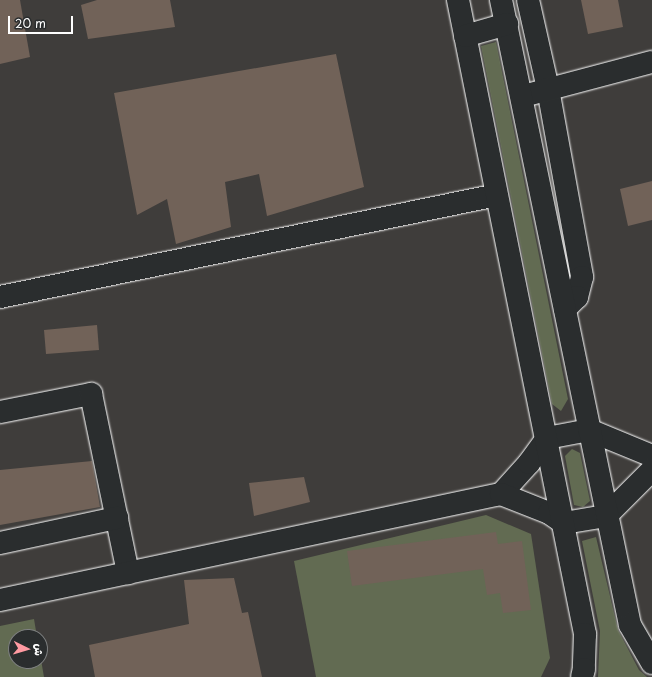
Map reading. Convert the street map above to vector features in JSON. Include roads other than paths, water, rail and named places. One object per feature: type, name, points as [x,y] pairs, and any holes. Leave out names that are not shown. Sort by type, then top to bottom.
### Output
[{"type":"main road","points":[[458,0],[564,522],[585,634],[584,669],[582,677]]},
{"type":"main road","points":[[502,0],[523,96],[606,516],[630,625],[652,663]]},
{"type":"main road","points":[[528,0],[548,89],[582,277],[577,297],[565,309]]},
{"type":"main road","points":[[465,36],[507,24]]},
{"type":"main road","points":[[523,96],[652,62]]},
{"type":"main road","points":[[0,297],[497,195]]},
{"type":"main road","points":[[0,412],[91,394],[128,573]]},
{"type":"main road","points":[[501,494],[529,463],[547,438],[589,430],[652,456]]},
{"type":"main road","points":[[0,600],[501,494],[549,513],[564,522],[606,516],[652,470]]},
{"type":"main road","points":[[0,543],[117,518]]}]
